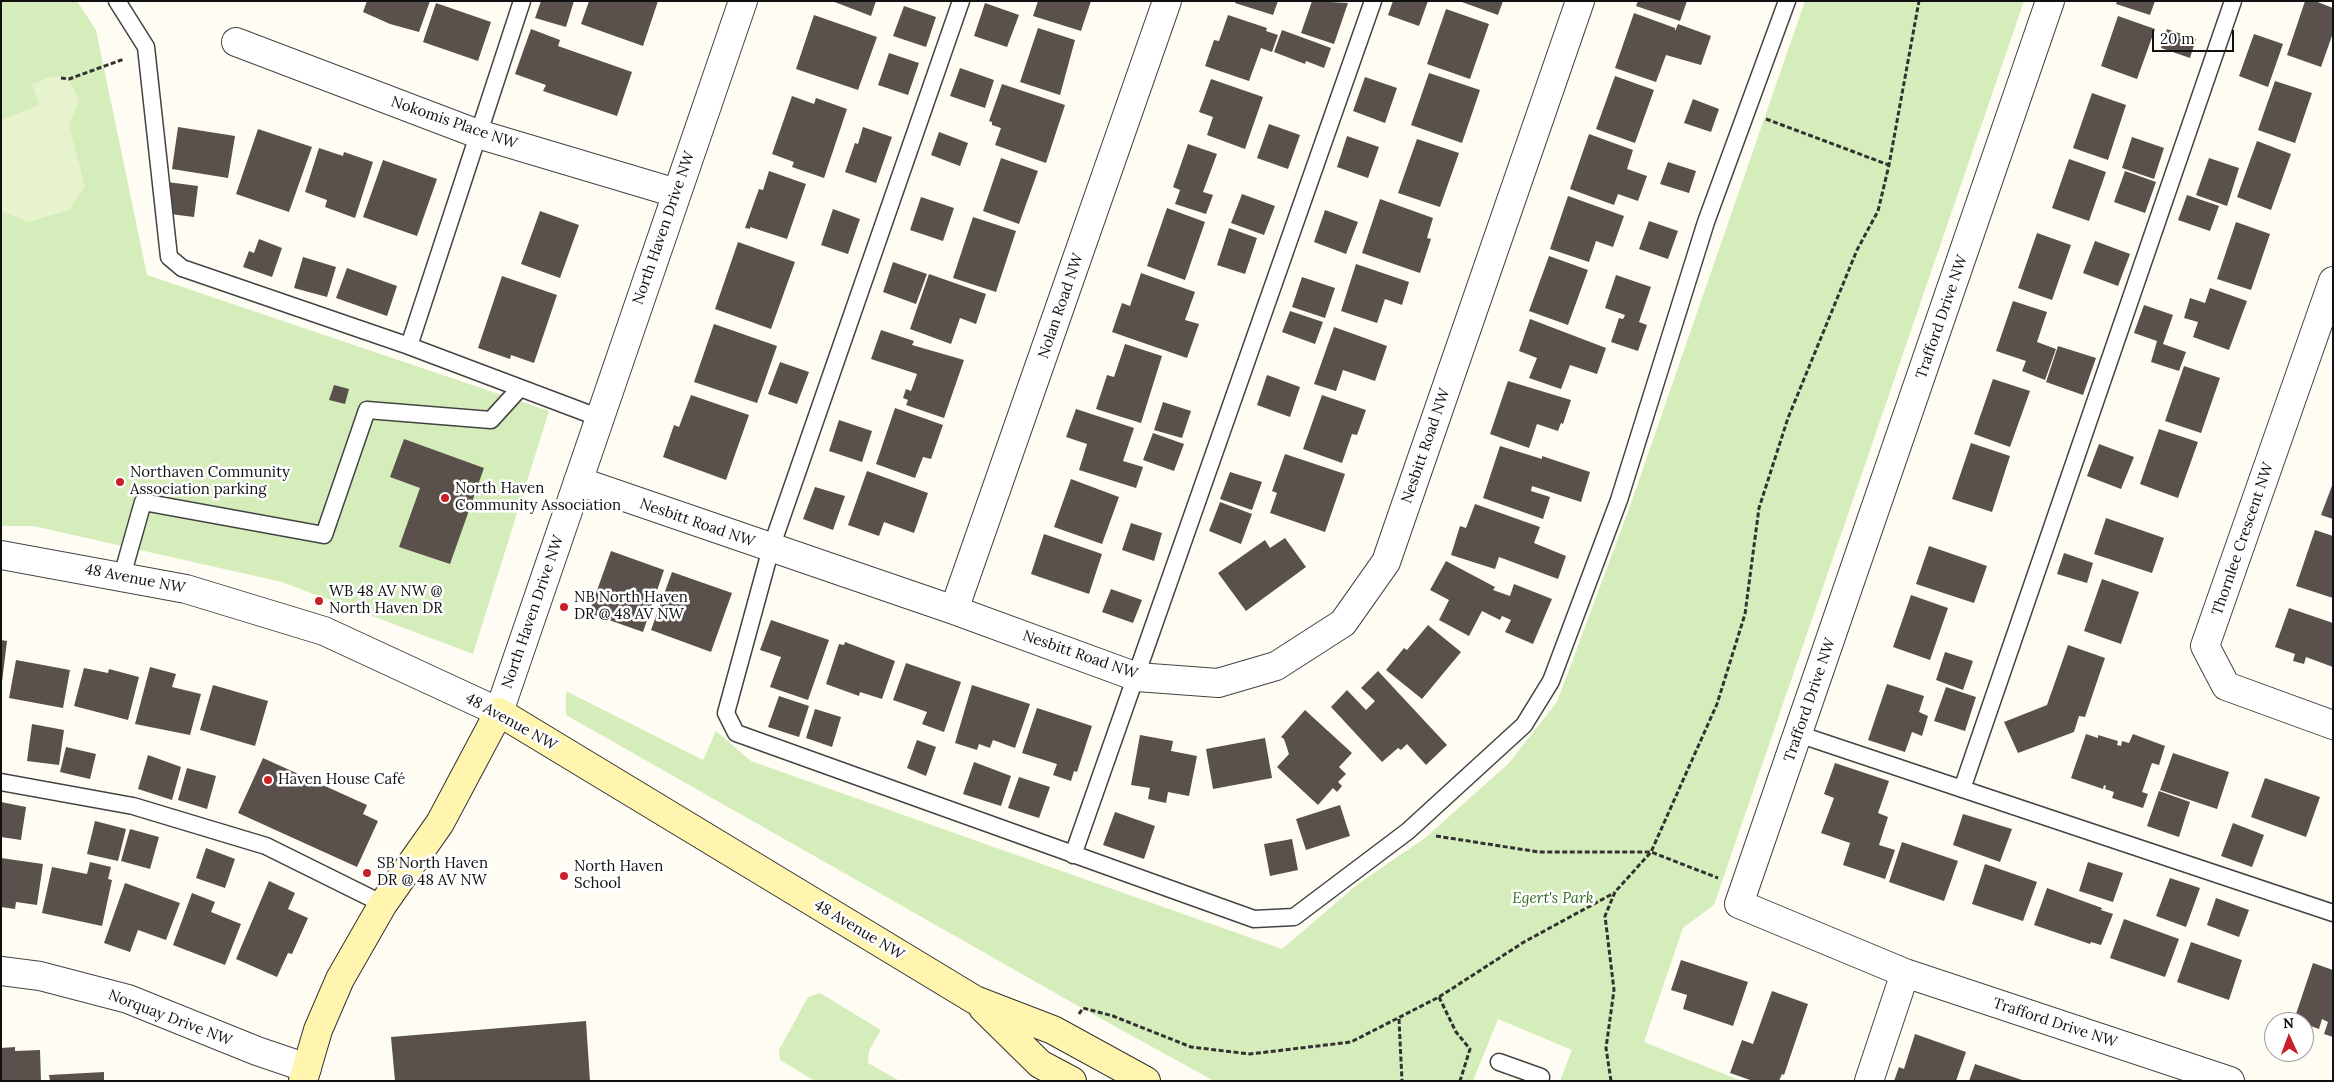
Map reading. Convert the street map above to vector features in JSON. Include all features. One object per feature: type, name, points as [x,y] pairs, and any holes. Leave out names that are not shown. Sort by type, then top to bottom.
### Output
[{"type":"street","name":"North Haven Drive NW","points":[[305,1074],[318,1030],[340,979],[383,904],[440,823],[499,712],[743,1]]},
{"type":"street","name":"Nolan Road NW","points":[[954,610],[1167,1]]},
{"type":"street","name":"Nesbitt Road NW","points":[[578,482],[954,610],[1137,677],[1218,683],[1276,666],[1342,623],[1386,562],[1580,1]]},
{"type":"street","name":"Trafford Drive NW","points":[[2050,1],[1739,904],[1905,973],[2230,1081]]},
{"type":"street","name":"Nokomis Place NW","points":[[236,42],[478,134],[676,193]]},
{"type":"street","name":"Thornlee Crescent NW","points":[[2333,281],[2205,646],[2226,686],[2333,725]]},
{"type":"street","name":"48 Avenue NW","points":[[1,555],[186,589],[324,631],[499,712],[975,1000],[1053,1030],[1146,1081]]},
{"type":"street","name":"Norquay Drive NW","points":[[1,971],[40,976],[128,999],[257,1051],[305,1074]]},
{"type":"street","points":[[1869,1081],[1905,973]]},
{"type":"street","name":"48 Avenue NW","points":[[975,1000],[1040,1064],[1072,1081]]},
{"type":"lane","points":[[117,1],[146,46],[169,257],[182,268],[410,346],[600,418]]},
{"type":"lane","points":[[410,346],[522,1]]},
{"type":"lane","points":[[961,1],[771,548],[726,713],[736,733],[1254,919],[1294,917],[1408,831],[1524,725],[1551,681],[1619,500],[1706,222],[1787,1]]},
{"type":"lane","points":[[1073,855],[1373,1]]},
{"type":"lane","points":[[1962,789],[2233,1]]},
{"type":"lane","points":[[122,576],[143,502],[324,536],[367,410],[491,420],[520,388]]},
{"type":"lane","points":[[1798,734],[2333,913]]},
{"type":"lane","points":[[1,782],[132,806],[266,846],[383,904]]},
{"type":"lane","points":[[1499,1062],[1541,1076],[1540,1081]]},
{"type":"path","points":[[1053,1030],[1078,1016],[1083,1008],[1113,1016],[1192,1047],[1250,1054],[1351,1042],[1439,997],[1524,942],[1615,892],[1651,852],[1717,704],[1745,614],[1759,508],[1788,418],[1857,250],[1878,211],[1890,165],[1919,1]]},
{"type":"path","points":[[61,78],[69,79],[124,59],[148,61]]},
{"type":"path","points":[[1746,111],[1890,165]]},
{"type":"path","points":[[1408,831],[1539,852],[1651,852],[1744,888]]},
{"type":"path","points":[[1611,1081],[1606,1048],[1614,990],[1605,916],[1615,892]]},
{"type":"path","points":[[1439,997],[1456,1032],[1470,1049],[1460,1081]]},
{"type":"path","points":[[1399,1019],[1402,1081]]},
{"type":"green space","points":[[1,1],[77,1],[96,30],[147,275],[549,411],[473,654],[282,582],[33,526],[1,526]]},
{"type":"green space","name":"Egert's Park","points":[[1805,1],[2024,1],[1714,905],[1683,928],[1644,1042],[1742,1081],[1560,1081],[1572,1050],[1498,1019],[1473,1081],[1214,1081],[566,715],[566,691],[703,760],[716,731],[751,761],[1282,949],[1358,884],[1425,838],[1508,764],[1557,702],[1630,506]]},
{"type":"green space","points":[[53,76],[69,79],[79,100],[69,125],[85,186],[69,210],[29,222],[1,211],[1,120],[39,105],[32,84]]},
{"type":"green space","points":[[820,993],[881,1030],[869,1051],[868,1063],[900,1081],[815,1081],[780,1060],[779,1050],[808,997]]},
{"type":"building","points":[[367,1],[430,1],[419,32],[390,24],[363,12]]},
{"type":"building","points":[[541,1],[574,1],[566,27],[535,18]]},
{"type":"building","points":[[589,1],[658,1],[643,46],[581,24]]},
{"type":"building","points":[[832,1],[876,1],[871,16]]},
{"type":"building","points":[[1038,1],[1091,1],[1081,31],[1033,16]]},
{"type":"building","points":[[1235,1],[1278,1],[1273,15],[1235,3]]},
{"type":"building","points":[[1312,1],[1348,3],[1334,44],[1301,33]]},
{"type":"building","points":[[1393,1],[1428,1],[1419,26],[1388,15]]},
{"type":"building","points":[[1459,1],[1503,1],[1498,15]]},
{"type":"building","points":[[1638,1],[1687,1],[1680,21],[1636,6]]},
{"type":"building","points":[[2117,1],[2155,1],[2150,15],[2116,4]]},
{"type":"building","points":[[2305,1],[2315,1],[2333,8],[2333,33],[2321,67],[2287,55]]},
{"type":"building","points":[[436,3],[491,22],[478,61],[423,42]]},
{"type":"building","points":[[985,3],[1019,15],[1007,47],[974,36]]},
{"type":"building","points":[[904,6],[936,17],[926,47],[893,36]]},
{"type":"building","points":[[1446,9],[1489,24],[1470,79],[1427,64]]},
{"type":"building","points":[[1634,13],[1675,28],[1675,31],[1678,24],[1711,36],[1701,65],[1666,55],[1656,82],[1615,68]]},
{"type":"building","points":[[814,15],[877,37],[858,90],[796,69]]},
{"type":"building","points":[[1228,15],[1267,28],[1266,31],[1278,35],[1272,52],[1261,48],[1249,81],[1205,66],[1214,40],[1219,41]]},
{"type":"building","points":[[2118,16],[2155,29],[2137,79],[2101,66]]},
{"type":"building","points":[[1038,28],[1075,40],[1060,95],[1020,82]]},
{"type":"building","points":[[531,29],[560,40],[558,46],[632,72],[617,116],[543,91],[546,85],[515,74]]},
{"type":"building","points":[[2167,29],[2196,39],[2190,58],[2161,48]]},
{"type":"building","points":[[1282,30],[1331,48],[1324,68],[1306,61],[1305,64],[1274,52]]},
{"type":"building","points":[[2254,34],[2283,44],[2268,87],[2239,76]]},
{"type":"building","points":[[889,53],[919,63],[908,95],[878,85]]},
{"type":"building","points":[[960,68],[994,80],[985,108],[950,96]]},
{"type":"building","points":[[1429,73],[1480,90],[1462,143],[1411,125]]},
{"type":"building","points":[[1615,76],[1654,90],[1635,143],[1596,129]]},
{"type":"building","points":[[1365,77],[1397,88],[1385,123],[1353,111]]},
{"type":"building","points":[[1211,79],[1263,97],[1245,149],[1207,135],[1213,117],[1199,112]]},
{"type":"building","points":[[2275,81],[2312,93],[2295,143],[2258,130]]},
{"type":"building","points":[[1002,84],[1065,105],[1046,163],[995,145],[1001,128],[992,125],[992,122],[989,121]]},
{"type":"building","points":[[2092,93],[2126,105],[2108,160],[2073,148]]},
{"type":"building","points":[[792,96],[814,104],[816,98],[847,109],[824,178],[792,167],[794,162],[772,154]]},
{"type":"building","points":[[1693,99],[1719,109],[1711,132],[1684,123]]},
{"type":"building","points":[[1269,124],[1300,135],[1288,169],[1257,158]]},
{"type":"building","points":[[178,127],[235,136],[228,178],[172,169]]},
{"type":"building","points":[[863,127],[892,137],[876,183],[845,172],[855,143],[858,144]]},
{"type":"building","points":[[258,129],[312,147],[289,212],[236,194]]},
{"type":"building","points":[[939,132],[968,143],[960,166],[931,155]]},
{"type":"building","points":[[1589,134],[1633,150],[1627,169],[1647,176],[1638,201],[1618,194],[1614,205],[1570,189]]},
{"type":"building","points":[[1347,136],[1379,147],[1368,178],[1337,167]]},
{"type":"building","points":[[2132,137],[2164,148],[2154,179],[2122,168]]},
{"type":"building","points":[[1417,139],[1459,153],[1440,207],[1398,193]]},
{"type":"building","points":[[2257,141],[2291,154],[2271,210],[2237,197]]},
{"type":"building","points":[[1188,144],[1217,154],[1203,192],[1213,195],[1206,214],[1175,204],[1180,190],[1173,187]]},
{"type":"building","points":[[319,148],[343,156],[344,152],[373,162],[355,218],[325,207],[327,200],[305,192]]},
{"type":"building","points":[[1001,158],[1038,171],[1019,224],[983,211]]},
{"type":"building","points":[[2209,158],[2239,168],[2227,206],[2196,195]]},
{"type":"building","points":[[2069,159],[2106,172],[2089,221],[2052,208]]},
{"type":"building","points":[[383,160],[437,179],[417,236],[363,217]]},
{"type":"building","points":[[1668,162],[1696,171],[1689,193],[1660,184]]},
{"type":"building","points":[[769,171],[806,184],[787,239],[750,227],[750,229],[745,228],[759,189],[763,190]]},
{"type":"building","points":[[2125,171],[2156,182],[2145,213],[2114,202]]},
{"type":"building","points":[[167,182],[198,186],[194,217],[170,214]]},
{"type":"building","points":[[1242,194],[1275,206],[1264,235],[1231,223]]},
{"type":"building","points":[[2187,195],[2219,206],[2210,231],[2178,220]]},
{"type":"building","points":[[1568,196],[1624,216],[1613,247],[1596,241],[1589,262],[1550,249]]},
{"type":"building","points":[[921,197],[954,208],[943,241],[910,230]]},
{"type":"building","points":[[1380,199],[1433,218],[1427,238],[1431,239],[1420,273],[1362,253]]},
{"type":"building","points":[[1167,208],[1205,222],[1185,280],[1147,266]]},
{"type":"building","points":[[833,209],[860,219],[848,254],[821,245]]},
{"type":"building","points":[[1325,210],[1358,222],[1346,254],[1314,242]]},
{"type":"building","points":[[540,211],[579,225],[560,278],[521,264]]},
{"type":"building","points":[[973,217],[1016,231],[996,292],[953,278]]},
{"type":"building","points":[[1649,221],[1678,231],[1668,259],[1639,249]]},
{"type":"building","points":[[2236,222],[2270,234],[2251,290],[2217,279]]},
{"type":"building","points":[[1229,228],[1257,238],[1245,274],[1217,265]]},
{"type":"building","points":[[2037,233],[2071,245],[2052,300],[2018,288]]},
{"type":"building","points":[[259,239],[282,248],[272,277],[243,267],[249,251],[254,253]]},
{"type":"building","points":[[2095,241],[2130,254],[2118,286],[2083,273]]},
{"type":"building","points":[[738,242],[795,262],[771,329],[715,309]]},
{"type":"building","points":[[1549,256],[1588,270],[1568,325],[1529,311]]},
{"type":"building","points":[[303,257],[336,267],[327,297],[294,288]]},
{"type":"building","points":[[893,262],[927,274],[916,304],[883,292]]},
{"type":"building","points":[[1356,264],[1409,282],[1402,305],[1385,299],[1377,323],[1341,311]]},
{"type":"building","points":[[347,268],[397,286],[387,316],[336,298]]},
{"type":"building","points":[[1141,273],[1195,292],[1185,320],[1199,324],[1187,358],[1112,332],[1122,303],[1130,306]]},
{"type":"building","points":[[929,274],[986,294],[976,324],[960,318],[951,344],[910,329]]},
{"type":"building","points":[[1616,275],[1651,287],[1639,322],[1647,325],[1638,351],[1611,342],[1619,318],[1623,319],[1625,315],[1605,308]]},
{"type":"building","points":[[502,276],[557,295],[534,363],[511,355],[510,359],[478,348]]},
{"type":"building","points":[[1302,277],[1335,288],[1325,318],[1292,307]]},
{"type":"building","points":[[2210,288],[2247,301],[2229,350],[2193,337],[2198,322],[2184,318],[2190,298],[2205,303]]},
{"type":"building","points":[[2013,301],[2047,312],[2037,342],[2056,349],[2045,380],[2022,371],[2026,361],[1996,351]]},
{"type":"building","points":[[2144,305],[2173,315],[2163,344],[2186,352],[2179,371],[2151,362],[2157,341],[2134,333]]},
{"type":"building","points":[[1290,311],[1323,322],[1315,344],[1282,332]]},
{"type":"building","points":[[1530,319],[1606,348],[1597,374],[1570,365],[1561,389],[1529,378],[1537,358],[1519,351]]},
{"type":"building","points":[[714,324],[777,346],[757,403],[694,382]]},
{"type":"building","points":[[1334,327],[1387,346],[1375,381],[1343,370],[1336,391],[1314,384]]},
{"type":"building","points":[[881,330],[914,341],[912,345],[964,360],[944,418],[906,405],[908,400],[903,398],[906,389],[911,391],[917,374],[871,359]]},
{"type":"building","points":[[1125,344],[1162,356],[1141,423],[1096,409],[1107,375],[1114,377]]},
{"type":"building","points":[[2058,346],[2096,358],[2083,395],[2046,382]]},
{"type":"building","points":[[780,362],[809,372],[797,404],[768,394]]},
{"type":"building","points":[[2184,366],[2220,378],[2201,433],[2165,421]]},
{"type":"building","points":[[1267,375],[1300,387],[1290,417],[1257,405]]},
{"type":"building","points":[[1993,379],[2030,391],[2010,447],[1974,434]]},
{"type":"building","points":[[1508,381],[1571,400],[1563,424],[1561,423],[1558,431],[1537,424],[1529,448],[1490,434]]},
{"type":"building","points":[[334,385],[349,389],[345,404],[329,400]]},
{"type":"building","points":[[691,395],[749,415],[726,480],[663,457],[674,425],[679,427]]},
{"type":"building","points":[[1322,395],[1366,410],[1357,435],[1352,434],[1342,463],[1303,449]]},
{"type":"building","points":[[1163,402],[1191,411],[1182,438],[1154,430]]},
{"type":"building","points":[[895,408],[943,425],[931,459],[923,457],[915,478],[876,464]]},
{"type":"building","points":[[1076,409],[1134,428],[1123,461],[1143,467],[1136,488],[1079,470],[1087,444],[1066,437]]},
{"type":"building","points":[[839,420],[872,431],[862,462],[829,451]]},
{"type":"building","points":[[2159,429],[2198,442],[2178,498],[2140,484]]},
{"type":"building","points":[[1153,433],[1184,444],[1174,471],[1143,460]]},
{"type":"building","name":"North Haven Community Association","points":[[404,439],[484,468],[450,564],[399,547],[420,488],[390,477]]},
{"type":"building","points":[[1971,443],[2010,456],[1992,512],[1952,499]]},
{"type":"building","points":[[2099,444],[2134,457],[2121,489],[2087,476]]},
{"type":"building","points":[[1500,446],[1542,459],[1542,456],[1590,472],[1581,502],[1532,486],[1531,491],[1550,497],[1543,519],[1483,498]]},
{"type":"building","points":[[1285,454],[1345,474],[1325,532],[1270,513],[1277,493],[1272,491]]},
{"type":"building","points":[[867,471],[928,493],[914,533],[884,522],[879,536],[848,525]]},
{"type":"building","points":[[1230,472],[1262,482],[1252,510],[1220,499]]},
{"type":"building","points":[[1071,479],[1119,497],[1102,544],[1054,527]]},
{"type":"building","points":[[2333,483],[2333,519],[2321,515]]},
{"type":"building","points":[[815,487],[845,496],[833,530],[803,519]]},
{"type":"building","points":[[1220,502],[1252,514],[1241,544],[1209,531]]},
{"type":"building","points":[[1475,504],[1540,527],[1534,543],[1566,556],[1558,579],[1499,557],[1495,569],[1451,555],[1460,526],[1466,528]]},
{"type":"building","points":[[2106,518],[2164,538],[2152,573],[2094,554]]},
{"type":"building","points":[[1131,523],[1162,533],[1154,561],[1122,550]]},
{"type":"building","points":[[2315,530],[2333,536],[2333,598],[2296,586]]},
{"type":"building","points":[[1044,534],[1102,554],[1089,594],[1031,574]]},
{"type":"building","points":[[1285,538],[1306,567],[1246,611],[1218,573],[1265,540],[1270,548]]},
{"type":"building","points":[[1929,546],[1987,566],[1974,603],[1916,584]]},
{"type":"building","points":[[611,551],[664,570],[643,632],[589,613]]},
{"type":"building","points":[[2064,553],[2093,563],[2087,583],[2057,574]]},
{"type":"building","points":[[1446,561],[1495,587],[1493,590],[1510,596],[1514,584],[1552,599],[1533,644],[1505,632],[1511,620],[1502,616],[1500,620],[1482,611],[1469,636],[1439,620],[1449,600],[1430,590]]},
{"type":"building","points":[[672,572],[732,593],[711,652],[651,630]]},
{"type":"building","points":[[2102,579],[2139,592],[2121,644],[2084,631]]},
{"type":"building","points":[[1111,589],[1142,600],[1133,623],[1102,612]]},
{"type":"building","points":[[1911,595],[1948,608],[1930,660],[1893,647]]},
{"type":"building","points":[[2289,608],[2333,623],[2333,667],[2306,657],[2304,664],[2293,661],[2295,654],[2275,647]]},
{"type":"building","points":[[771,620],[829,640],[808,700],[770,687],[781,657],[760,650]]},
{"type":"building","points":[[1428,625],[1461,652],[1422,699],[1386,670],[1404,648],[1407,650]]},
{"type":"building","points":[[1,640],[7,641],[2,682],[1,682]]},
{"type":"building","points":[[845,642],[895,661],[882,699],[860,692],[859,696],[826,684],[839,644],[844,645]]},
{"type":"building","points":[[2068,645],[2105,658],[2085,717],[2079,716],[2074,732],[2018,753],[2004,722],[2047,705]]},
{"type":"building","points":[[1945,652],[1973,661],[1963,690],[1936,680]]},
{"type":"building","points":[[16,660],[70,670],[63,708],[9,698]]},
{"type":"building","points":[[906,663],[961,682],[944,732],[922,724],[927,712],[893,700]]},
{"type":"building","points":[[150,667],[176,674],[172,687],[201,694],[190,735],[135,724]]},
{"type":"building","points":[[84,668],[108,673],[109,669],[139,677],[128,720],[74,706]]},
{"type":"building","points":[[1378,671],[1447,745],[1426,765],[1407,744],[1401,750],[1398,748],[1382,762],[1331,707],[1347,690],[1366,710],[1375,701],[1361,688]]},
{"type":"building","points":[[1887,684],[1924,696],[1919,712],[1928,716],[1922,736],[1912,732],[1905,752],[1868,740]]},
{"type":"building","points":[[213,685],[268,701],[255,746],[200,730]]},
{"type":"building","points":[[972,685],[1030,704],[1015,748],[993,740],[990,748],[979,744],[977,750],[955,743]]},
{"type":"building","points":[[1946,687],[1976,697],[1965,731],[1934,721]]},
{"type":"building","points":[[779,696],[809,706],[799,737],[768,727]]},
{"type":"building","points":[[1037,708],[1092,726],[1077,772],[1074,771],[1071,781],[1053,775],[1057,764],[1022,753]]},
{"type":"building","points":[[815,709],[841,717],[832,747],[806,738]]},
{"type":"building","points":[[1305,710],[1352,753],[1339,767],[1346,774],[1338,782],[1342,786],[1337,792],[1333,788],[1318,805],[1277,767],[1289,754],[1284,739],[1281,737]]},
{"type":"building","points":[[32,724],[64,730],[59,765],[27,761]]},
{"type":"building","points":[[2086,734],[2098,738],[2098,735],[2118,741],[2117,745],[2121,746],[2122,741],[2129,743],[2133,734],[2165,746],[2159,765],[2152,763],[2142,792],[2148,794],[2143,808],[2112,798],[2114,792],[2105,789],[2106,786],[2104,785],[2103,789],[2071,778]]},
{"type":"building","points":[[1140,735],[1173,741],[1171,751],[1197,756],[1189,796],[1168,792],[1166,803],[1148,799],[1150,788],[1131,785]]},
{"type":"building","points":[[1265,738],[1272,778],[1213,789],[1206,749]]},
{"type":"building","points":[[917,740],[936,747],[926,776],[907,768]]},
{"type":"building","points":[[66,747],[96,754],[90,779],[60,772]]},
{"type":"building","points":[[2173,753],[2229,772],[2217,809],[2160,790]]},
{"type":"building","points":[[148,755],[181,767],[172,800],[138,789]]},
{"type":"building","points":[[263,758],[367,805],[363,814],[378,821],[357,867],[238,813]]},
{"type":"building","points":[[974,762],[1011,776],[1001,806],[963,794]]},
{"type":"building","points":[[1835,763],[1889,781],[1878,813],[1888,817],[1879,845],[1895,850],[1885,879],[1843,865],[1850,843],[1821,833],[1834,798],[1824,794]]},
{"type":"building","points":[[187,768],[216,776],[207,809],[178,800]]},
{"type":"building","points":[[1019,777],[1050,787],[1039,818],[1008,808]]},
{"type":"building","points":[[2265,778],[2320,797],[2306,837],[2251,817]]},
{"type":"building","points":[[2159,791],[2190,802],[2179,837],[2147,826]]},
{"type":"building","points":[[1,802],[26,807],[21,840],[1,837]]},
{"type":"building","points":[[1340,805],[1350,836],[1306,850],[1296,819]]},
{"type":"building","points":[[1115,812],[1155,826],[1144,859],[1103,845]]},
{"type":"building","points":[[1963,814],[2012,829],[2000,862],[1953,845]]},
{"type":"building","points":[[95,821],[126,829],[118,861],[87,854]]},
{"type":"building","points":[[2233,823],[2264,835],[2252,867],[2221,856]]},
{"type":"building","points":[[130,829],[159,837],[150,869],[121,861]]},
{"type":"building","points":[[1292,839],[1298,870],[1270,876],[1264,844]]},
{"type":"building","points":[[1902,842],[1958,861],[1944,901],[1889,882]]},
{"type":"building","points":[[206,848],[235,859],[225,888],[196,878]]},
{"type":"building","points":[[1,858],[43,864],[37,905],[16,902],[15,909],[1,907]]},
{"type":"building","points":[[90,862],[111,867],[108,879],[112,880],[102,926],[42,913],[52,867],[87,874]]},
{"type":"building","points":[[2088,862],[2123,873],[2113,902],[2079,891]]},
{"type":"building","points":[[1985,864],[2037,882],[2023,921],[1972,904]]},
{"type":"building","points":[[2170,878],[2200,888],[2186,927],[2156,916]]},
{"type":"building","points":[[269,881],[295,893],[288,909],[308,918],[292,954],[288,953],[277,977],[236,959]]},
{"type":"building","points":[[125,883],[180,903],[166,940],[138,930],[130,952],[104,943]]},
{"type":"building","points":[[2047,888],[2102,908],[2101,910],[2113,914],[2101,945],[2091,942],[2090,944],[2034,925]]},
{"type":"building","points":[[192,893],[215,902],[211,912],[241,924],[225,965],[173,945]]},
{"type":"building","points":[[2216,898],[2249,910],[2239,937],[2207,925]]},
{"type":"building","points":[[2124,919],[2179,939],[2165,977],[2110,958]]},
{"type":"building","points":[[2191,942],[2242,960],[2229,1000],[2177,982]]},
{"type":"building","points":[[1681,960],[1748,982],[1733,1026],[1683,1009],[1687,995],[1671,990]]},
{"type":"building","points":[[2313,963],[2333,970],[2333,1037],[2324,1034],[2328,1022],[2322,1019],[2319,1029],[2314,1027],[2314,1012],[2297,1012]]},
{"type":"building","points":[[1772,991],[1808,1004],[1784,1075],[1782,1074],[1779,1081],[1753,1081],[1730,1073],[1742,1040],[1753,1044]]},
{"type":"building","points":[[586,1021],[590,1081],[395,1081],[391,1037]]},
{"type":"building","points":[[1915,1034],[1966,1052],[1956,1081],[1894,1081],[1899,1067],[1904,1069]]},
{"type":"building","points":[[15,1047],[15,1051],[40,1050],[41,1081],[1,1081],[1,1048]]},
{"type":"building","points":[[1975,1064],[2022,1080],[2022,1081],[1969,1081]]},
{"type":"building","points":[[104,1072],[104,1081],[50,1081],[49,1075]]},
{"type":"place","name":"Northaven Community Association parking","points":[[120,482]]},
{"type":"place","name":"North Haven Community Association","points":[[445,498]]},
{"type":"place","name":"WB 48 AV NW @ North Haven DR","points":[[319,601]]},
{"type":"place","name":"NB North Haven DR @ 48 AV NW","points":[[564,607]]},
{"type":"place","name":"Haven House Café","points":[[268,780]]},
{"type":"place","name":"SB North Haven DR @ 48 AV NW","points":[[367,873]]},
{"type":"place","name":"North Haven School","points":[[564,876]]}]
